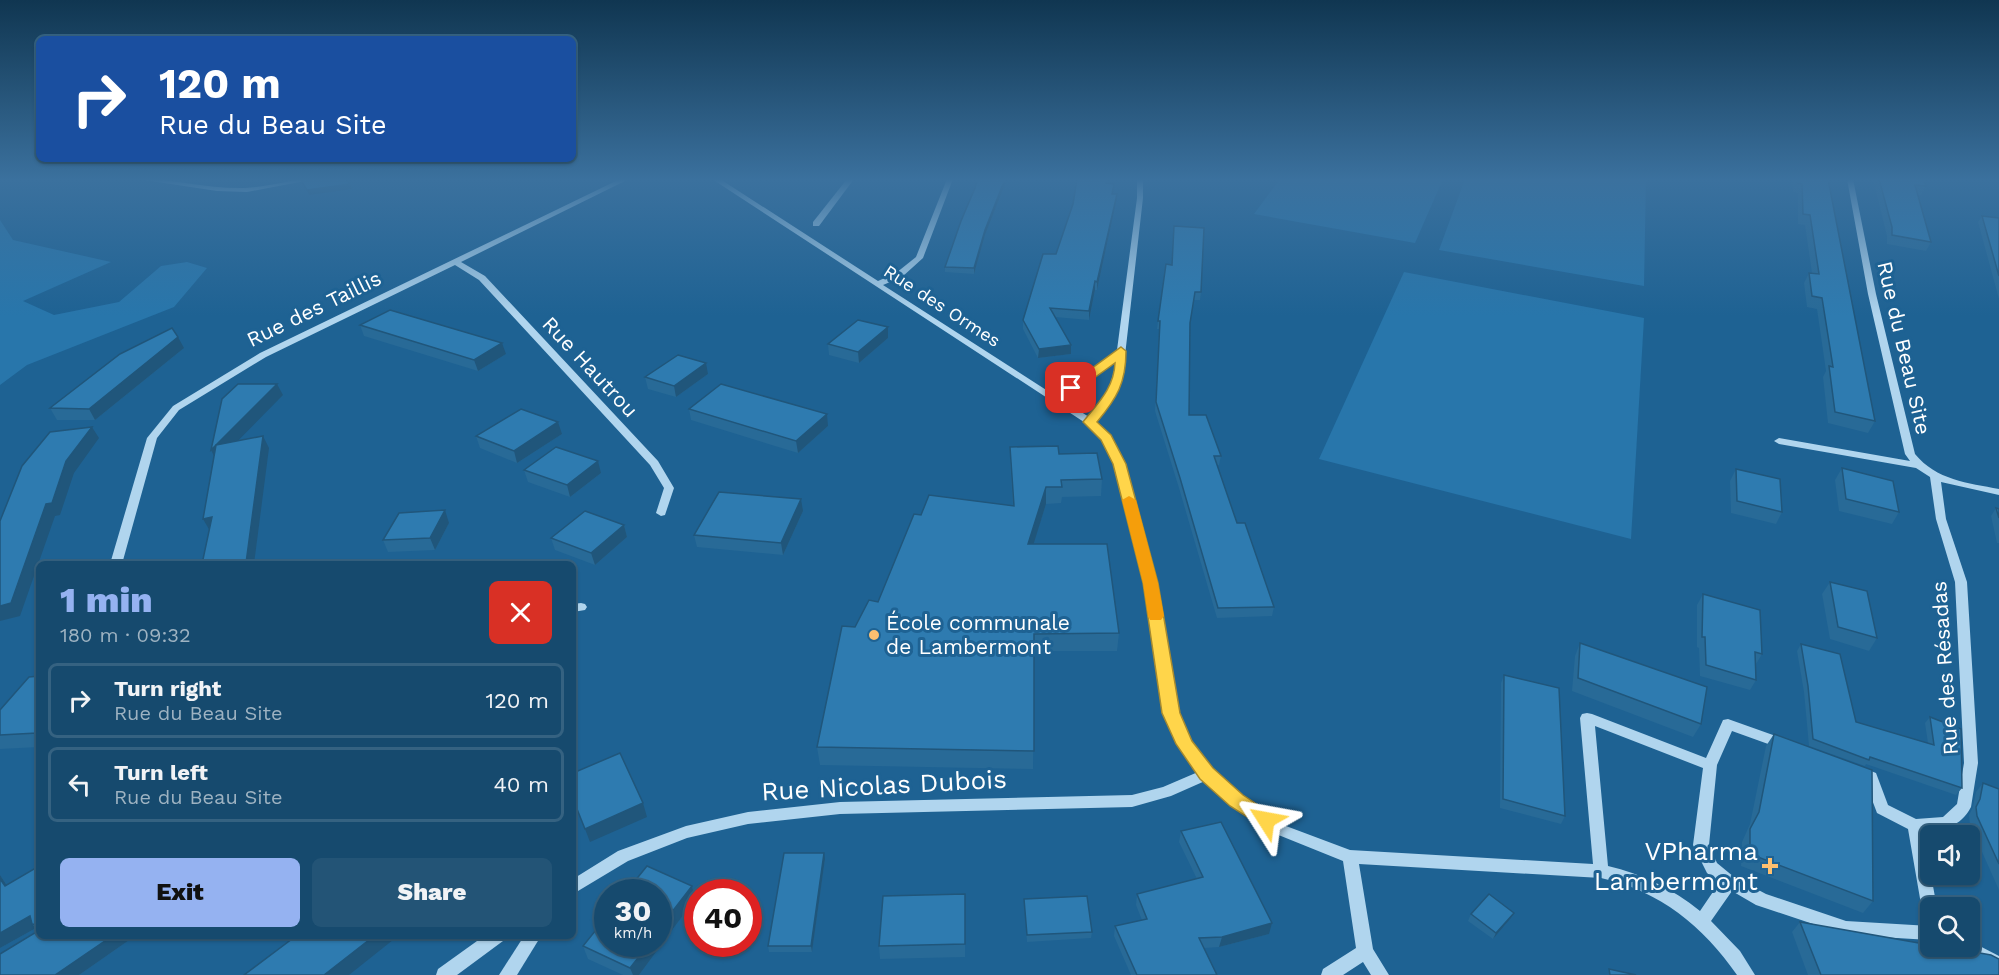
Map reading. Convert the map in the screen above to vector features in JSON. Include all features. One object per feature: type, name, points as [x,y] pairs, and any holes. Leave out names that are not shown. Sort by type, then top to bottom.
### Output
[{"type":"street","name":"Rue des Taillis","points":[[117,561],[152,438],[176,408],[263,354],[533,224]]},
{"type":"street","name":"Rue des Ormes","points":[[786,224],[1090,422],[1106,438],[1119,464],[1150,583],[1171,713],[1185,744],[1206,774],[1236,800],[1281,830],[1350,857],[1624,874],[1649,885],[1701,923],[1735,956],[1748,975]]},
{"type":"street","points":[[878,284],[899,275],[919,258],[932,224]]},
{"type":"street","points":[[1090,422],[1110,399],[1120,372],[1137,224]]},
{"type":"street","name":"Rue du Beau Site","points":[[1859,224],[1872,294],[1910,454],[1916,465],[1935,478]]},
{"type":"street","name":"Rue Hautrou","points":[[456,262],[482,278],[654,463],[669,488],[661,513]]},
{"type":"street","points":[[1054,399],[1106,364],[1121,351]]},
{"type":"street","points":[[1779,441],[1916,465]]},
{"type":"street","points":[[1935,478],[1999,492]]},
{"type":"street","name":"Rue des Résadas","points":[[1915,825],[1946,823],[1964,807],[1971,763],[1961,582],[1941,519],[1935,478]]},
{"type":"street","points":[[1601,871],[1587,718],[1710,765]]},
{"type":"street","points":[[1794,748],[1728,724],[1710,765],[1701,845],[1712,868],[1729,882],[1762,900],[1846,928],[1920,932]]},
{"type":"street","points":[[1849,769],[1871,777],[1882,809],[1915,825],[1928,897]]},
{"type":"street","name":"Rue Nicolas Dubois","points":[[576,885],[623,856],[687,832],[748,818],[840,808],[1132,801],[1166,792],[1206,774]]},
{"type":"street","points":[[1350,857],[1365,951],[1381,975]]},
{"type":"street","points":[[1701,923],[1729,882]]},
{"type":"street","points":[[444,975],[492,939]]},
{"type":"street","points":[[507,975],[530,939]]},
{"type":"street","points":[[1329,975],[1365,951]]},
{"type":"street","points":[[1980,954],[1999,964]]},
{"type":"shaded area","points":[[0,224],[3,224],[13,240],[111,262],[23,301],[54,315],[119,302],[161,266],[187,262],[207,268],[174,307],[27,365],[0,385]]},
{"type":"shaded area","points":[[1312,224],[1423,224],[1415,243]]},
{"type":"shaded area","points":[[1448,224],[1645,224],[1644,286],[1439,250]]},
{"type":"shaded area","points":[[1404,272],[1644,318],[1631,539],[1319,459]]},
{"type":"building","points":[[960,224],[987,224],[974,268],[945,267]]},
{"type":"building","points":[[1066,224],[1110,224],[1089,311],[1050,308],[1071,345],[1039,349],[1023,320],[1043,254],[1056,254]]},
{"type":"building","points":[[1811,224],[1837,224],[1875,421],[1835,412],[1829,366],[1833,367],[1822,298],[1812,296],[1809,273],[1819,274]]},
{"type":"building","points":[[1891,224],[1926,224],[1931,242],[1892,235]]},
{"type":"building","points":[[1984,224],[1999,224],[1999,276]]},
{"type":"building","points":[[1174,226],[1204,228],[1201,292],[1195,292],[1190,323],[1189,415],[1206,415],[1221,456],[1214,456],[1237,523],[1245,523],[1274,607],[1218,608],[1156,402],[1160,321],[1158,321],[1166,264],[1172,265]]},
{"type":"building","points":[[390,310],[502,343],[474,360],[360,325]]},
{"type":"building","points":[[858,320],[888,327],[858,352],[828,344]]},
{"type":"building","points":[[172,328],[178,337],[89,409],[50,408],[120,354]]},
{"type":"building","points":[[678,355],[706,363],[674,386],[645,377]]},
{"type":"building","points":[[238,384],[277,384],[211,450],[222,399]]},
{"type":"building","points":[[721,384],[827,414],[796,441],[689,409]]},
{"type":"building","points":[[521,409],[558,422],[514,451],[476,436]]},
{"type":"building","points":[[92,427],[66,461],[52,503],[46,504],[11,603],[0,606],[0,521],[22,466],[50,432]]},
{"type":"building","points":[[263,436],[246,561],[203,561],[212,517],[203,519],[216,445]]},
{"type":"building","points":[[1058,446],[1059,454],[1097,453],[1102,479],[1061,480],[1062,487],[1046,487],[1028,544],[1107,544],[1119,633],[1034,634],[1034,751],[817,747],[842,626],[855,627],[869,600],[878,602],[914,514],[921,515],[929,495],[1014,506],[1010,447]]},
{"type":"building","points":[[556,447],[598,461],[567,485],[524,470]]},
{"type":"building","points":[[1842,468],[1893,481],[1899,512],[1846,499]]},
{"type":"building","points":[[1736,469],[1780,479],[1782,512],[1737,501]]},
{"type":"building","points":[[719,492],[801,499],[781,543],[694,535]]},
{"type":"building","points":[[445,510],[430,538],[383,540],[399,513]]},
{"type":"building","points":[[585,511],[624,525],[591,553],[551,538]]},
{"type":"building","points":[[1830,582],[1867,591],[1877,638],[1838,627]]},
{"type":"building","points":[[1703,594],[1760,610],[1762,654],[1755,652],[1756,680],[1706,665],[1705,637],[1702,637]]},
{"type":"building","points":[[1580,643],[1707,687],[1701,724],[1578,678]]},
{"type":"building","points":[[1801,644],[1840,654],[1856,722],[1934,745],[1930,717],[1961,729],[1962,788],[1870,757],[1869,760],[1813,739]]},
{"type":"building","points":[[1504,675],[1559,688],[1565,816],[1503,799]]},
{"type":"building","points":[[36,676],[36,733],[0,735],[0,710],[29,677]]},
{"type":"building","points":[[1774,734],[1872,770],[1873,901],[1750,854],[1750,829],[1759,812]]},
{"type":"building","points":[[620,753],[643,803],[585,829],[576,806],[576,772]]},
{"type":"building","points":[[1983,783],[1999,789],[1999,864],[1977,816],[1976,807]]},
{"type":"building","points":[[1221,822],[1272,923],[1222,937],[1199,938],[1217,975],[1137,975],[1115,926],[1147,919],[1137,894],[1203,877],[1181,831]]},
{"type":"building","points":[[784,853],[824,853],[811,946],[768,946]]},
{"type":"building","points":[[647,866],[684,882],[684,896],[672,912],[672,879],[636,879]]},
{"type":"building","points":[[36,868],[36,925],[32,924],[30,916],[0,933],[0,879],[5,886]]},
{"type":"building","points":[[965,894],[965,944],[879,946],[883,896]]},
{"type":"building","points":[[1489,894],[1514,913],[1496,933],[1471,914]]},
{"type":"building","points":[[1087,896],[1092,932],[1027,935],[1024,899]]},
{"type":"building","points":[[1800,922],[1920,943],[1920,957],[1980,957],[1980,953],[1999,959],[1999,975],[1821,975]]},
{"type":"building","points":[[36,932],[36,939],[108,939],[55,975],[0,975],[0,954]]},
{"type":"building","points":[[594,932],[594,951],[583,946]]},
{"type":"building","points":[[292,939],[370,939],[324,975],[244,975]]},
{"type":"building","points":[[606,957],[639,957],[630,968]]},
{"type":"building","points":[[1609,969],[1636,975],[1610,975]]},
{"type":"slow traffic","points":[[1129,500],[1156,616]]},
{"type":"place","name":"École communale de Lambermont","points":[[874,635]]},
{"type":"place","name":"VPharma Lambermont","points":[[1770,866]]},
{"type":"route","points":[[1071,388],[1121,351],[1120,372],[1110,399],[1090,422],[1106,438],[1119,464],[1150,583],[1171,713],[1185,744],[1206,774],[1236,800],[1266,820]]}]
